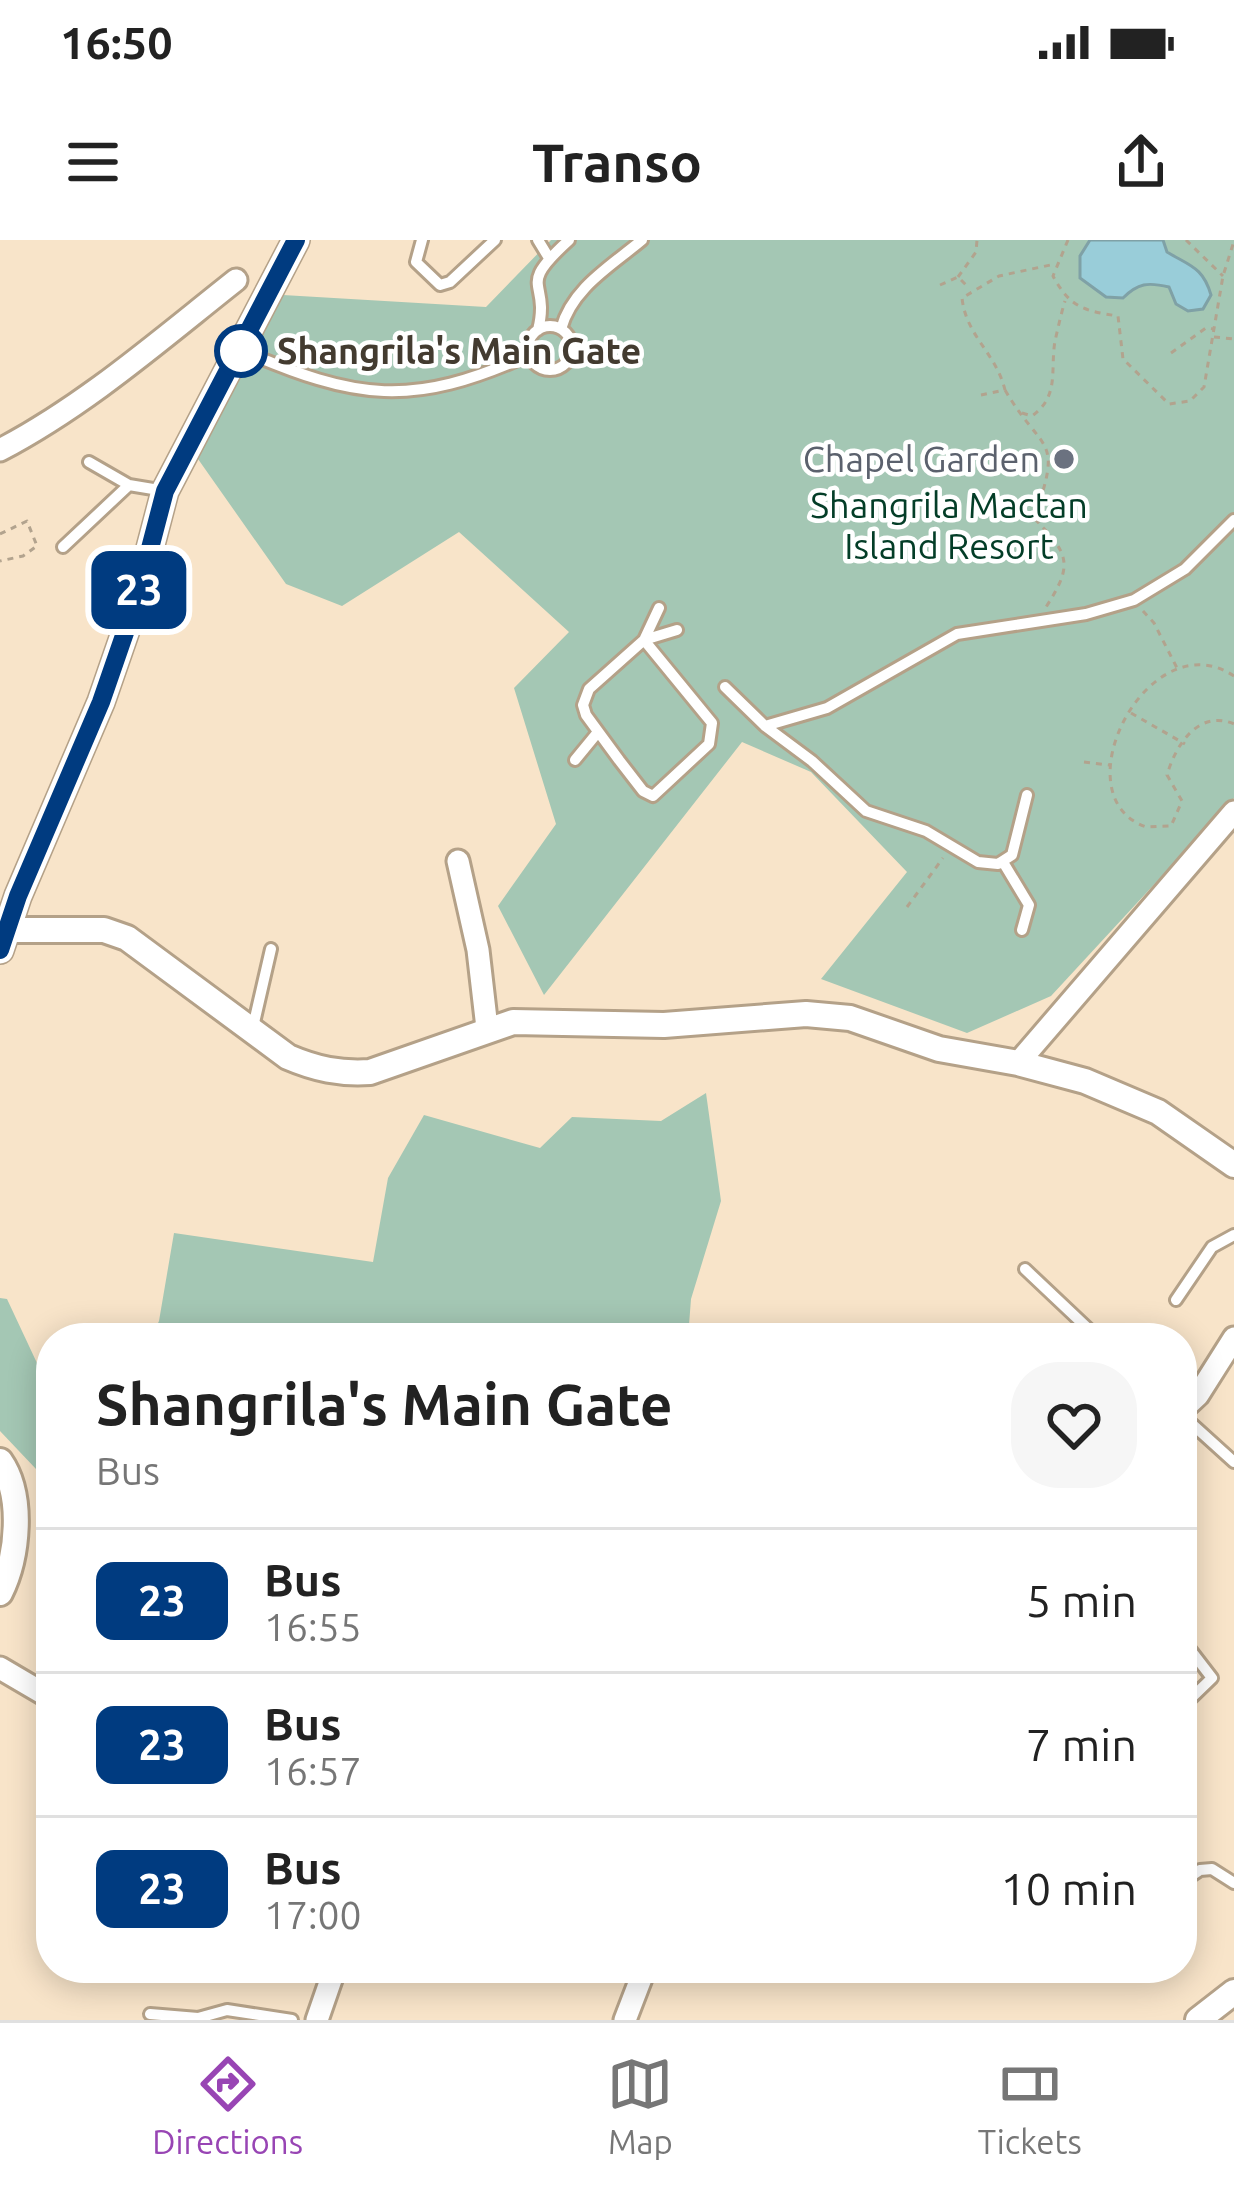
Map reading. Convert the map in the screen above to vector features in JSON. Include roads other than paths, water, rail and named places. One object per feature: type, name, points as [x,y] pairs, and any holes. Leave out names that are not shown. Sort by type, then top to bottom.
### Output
[{"type":"street","points":[[296,240],[165,491],[137,598],[101,702],[2,940],[104,930],[127,938],[288,1057],[314,1068],[347,1073],[370,1072],[513,1022],[664,1025],[806,1014],[850,1018],[939,1049],[1085,1081],[1158,1112],[1234,1165]]},
{"type":"street","points":[[0,450],[36,431],[120,371],[236,280]]},
{"type":"street","points":[[1018,1063],[1234,812]]},
{"type":"street","points":[[458,861],[478,950],[488,1028]]},
{"type":"street","points":[[1197,1396],[1234,1338]]},
{"type":"street","points":[[0,1461],[15,1502],[14,1547],[0,1593]]},
{"type":"street","points":[[0,1668],[36,1689]]},
{"type":"street","points":[[316,2020],[329,1983]]},
{"type":"street","points":[[625,2020],[639,1983]]},
{"type":"street","points":[[1198,2020],[1234,1992]]},
{"type":"lane","points":[[422,240],[416,262],[440,285],[450,282],[495,240]]},
{"type":"lane","points":[[538,240],[549,258]]},
{"type":"lane","points":[[538,330],[561,329],[571,345],[563,365],[543,369],[529,355],[529,341],[541,318],[535,284],[539,270],[569,240]]},
{"type":"lane","points":[[561,329],[577,295],[643,240]]},
{"type":"lane","points":[[241,350],[320,382],[388,394],[447,387],[529,355]]},
{"type":"lane","points":[[89,462],[129,485],[165,491]]},
{"type":"lane","points":[[63,547],[129,485]]},
{"type":"lane","points":[[765,726],[827,708],[951,636],[1086,614],[1134,600],[1185,569],[1234,520]]},
{"type":"lane","points":[[644,640],[712,724],[710,744],[653,796],[643,791],[584,710],[585,694],[644,640],[658,608]]},
{"type":"lane","points":[[644,640],[677,629]]},
{"type":"lane","points":[[725,687],[866,811],[926,831],[978,862],[1004,862],[1015,850],[1027,795]]},
{"type":"lane","points":[[575,760],[598,731]]},
{"type":"lane","points":[[1004,862],[1028,901],[1029,914],[1022,930]]},
{"type":"lane","points":[[252,1030],[271,949]]},
{"type":"lane","points":[[1176,1300],[1212,1247],[1234,1235]]},
{"type":"lane","points":[[1025,1269],[1083,1323]]},
{"type":"lane","points":[[1197,1427],[1234,1462]]},
{"type":"lane","points":[[1197,1659],[1212,1678],[1197,1692]]},
{"type":"lane","points":[[1197,1872],[1212,1869],[1234,1883]]},
{"type":"lane","points":[[150,2014],[198,2018],[227,2010],[292,2020]]},
{"type":"water","points":[[1090,240],[1163,240],[1167,252],[1200,273],[1211,295],[1203,309],[1188,311],[1162,285],[1139,287],[1123,298],[1106,297],[1080,278],[1080,256]]},
{"type":"place","name":"Shangrila's Main Gate","points":[[241,351]]},
{"type":"place","name":"Chapel Garden","points":[[1064,459]]},
{"type":"park label","name":"Shangrila Mactan Island Resort","points":[[949,526]]}]
